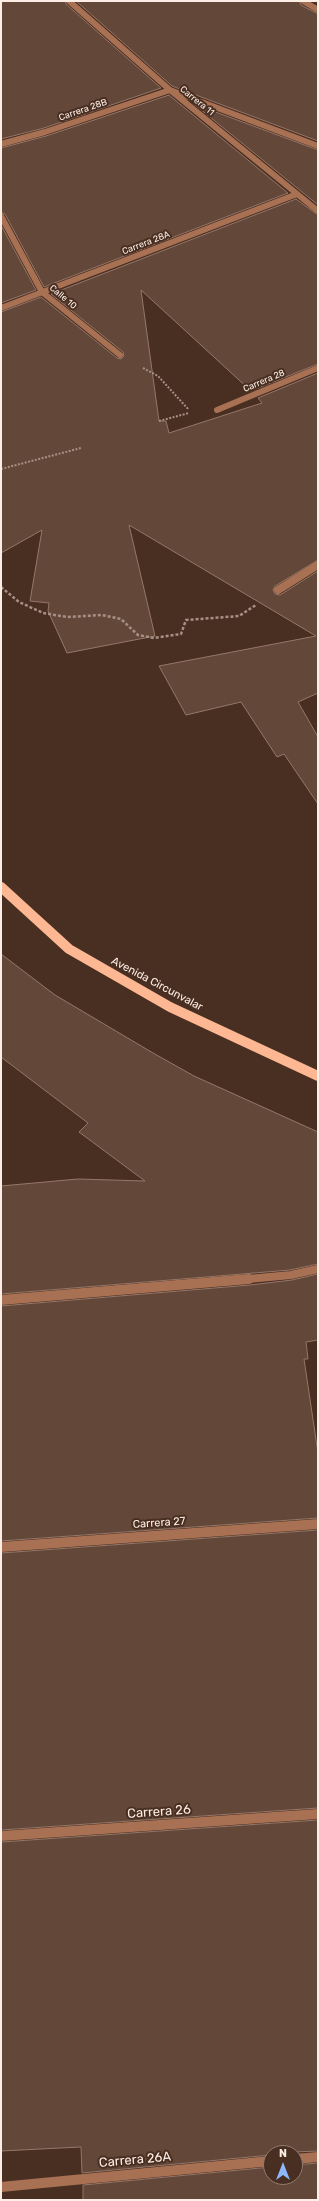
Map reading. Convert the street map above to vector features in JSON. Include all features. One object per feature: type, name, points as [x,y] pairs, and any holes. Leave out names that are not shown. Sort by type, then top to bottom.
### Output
[{"type":"main road","name":"Avenida Circunvalar","points":[[1,887],[69,949],[170,1007],[318,1076]]},
{"type":"street","name":"Carrera 11","points":[[69,1],[170,90],[318,211]]},
{"type":"street","points":[[303,1],[318,10]]},
{"type":"street","name":"Carrera 28B","points":[[1,144],[45,132],[170,90]]},
{"type":"street","points":[[170,90],[318,146]]},
{"type":"street","name":"Carrera 28A","points":[[1,308],[297,194]]},
{"type":"street","name":"Calle 10","points":[[1,216],[42,292],[120,354]]},
{"type":"street","name":"Carrera 28","points":[[217,410],[318,368]]},
{"type":"street","points":[[278,590],[318,565]]},
{"type":"street","points":[[1,1300],[291,1275],[318,1269]]},
{"type":"street","name":"Carrera 27","points":[[1,1547],[318,1524]]},
{"type":"street","name":"Carrera 26","points":[[1,1836],[318,1814]]},
{"type":"street","points":[[303,2158],[318,2157]]},
{"type":"street","name":"Carrera 26A","points":[[1,2187],[263,2162]]},
{"type":"path","points":[[120,354],[158,376],[190,412],[159,421]]},
{"type":"path","points":[[1,469],[81,448]]},
{"type":"path","points":[[1,587],[18,602],[43,613],[67,617],[102,616],[120,619],[138,635],[154,638],[181,634],[186,620],[238,616],[278,590]]},
{"type":"building","points":[[1,1],[65,1],[66,4],[161,88],[44,128],[1,139]]},
{"type":"building","points":[[76,1],[299,1],[301,5],[318,14],[318,141],[172,86]]},
{"type":"building","points":[[169,95],[288,193],[44,287],[5,214],[1,212],[1,148],[46,136]]},
{"type":"building","points":[[194,104],[318,150],[318,205]]},
{"type":"building","points":[[296,199],[318,215],[318,364],[251,391],[141,290],[159,421],[166,421],[169,433],[262,403],[258,398],[318,373],[318,560],[275,586],[273,590],[275,594],[280,595],[318,571],[318,693],[298,702],[318,737],[318,804],[284,754],[277,757],[241,702],[186,715],[159,666],[316,636],[129,525],[155,636],[67,653],[48,611],[49,603],[30,601],[42,530],[1,553],[1,312],[41,297],[117,358],[121,359],[124,356],[123,352],[51,294]]},
{"type":"building","points":[[1,225],[36,290],[1,303]]},
{"type":"building","points":[[1,954],[55,995],[153,1053],[194,1076],[318,1132],[318,1264],[290,1270],[1,1294],[1,1186],[78,1179],[145,1181],[79,1132],[88,1123],[1,1057]]},
{"type":"building","points":[[318,1274],[318,1340],[306,1342],[308,1359],[304,1359],[318,1453],[318,1518],[1,1541],[1,1306],[250,1285],[292,1280]]},
{"type":"building","points":[[318,1530],[318,1808],[1,1830],[1,1553]]},
{"type":"building","points":[[318,1820],[318,2151],[303,2152],[303,2145],[263,2145],[263,2156],[82,2173],[81,2147],[1,2151],[1,1842]]},
{"type":"building","points":[[318,2163],[318,2200],[83,2200],[83,2185],[263,2168],[263,2185],[303,2185],[303,2164]]}]
